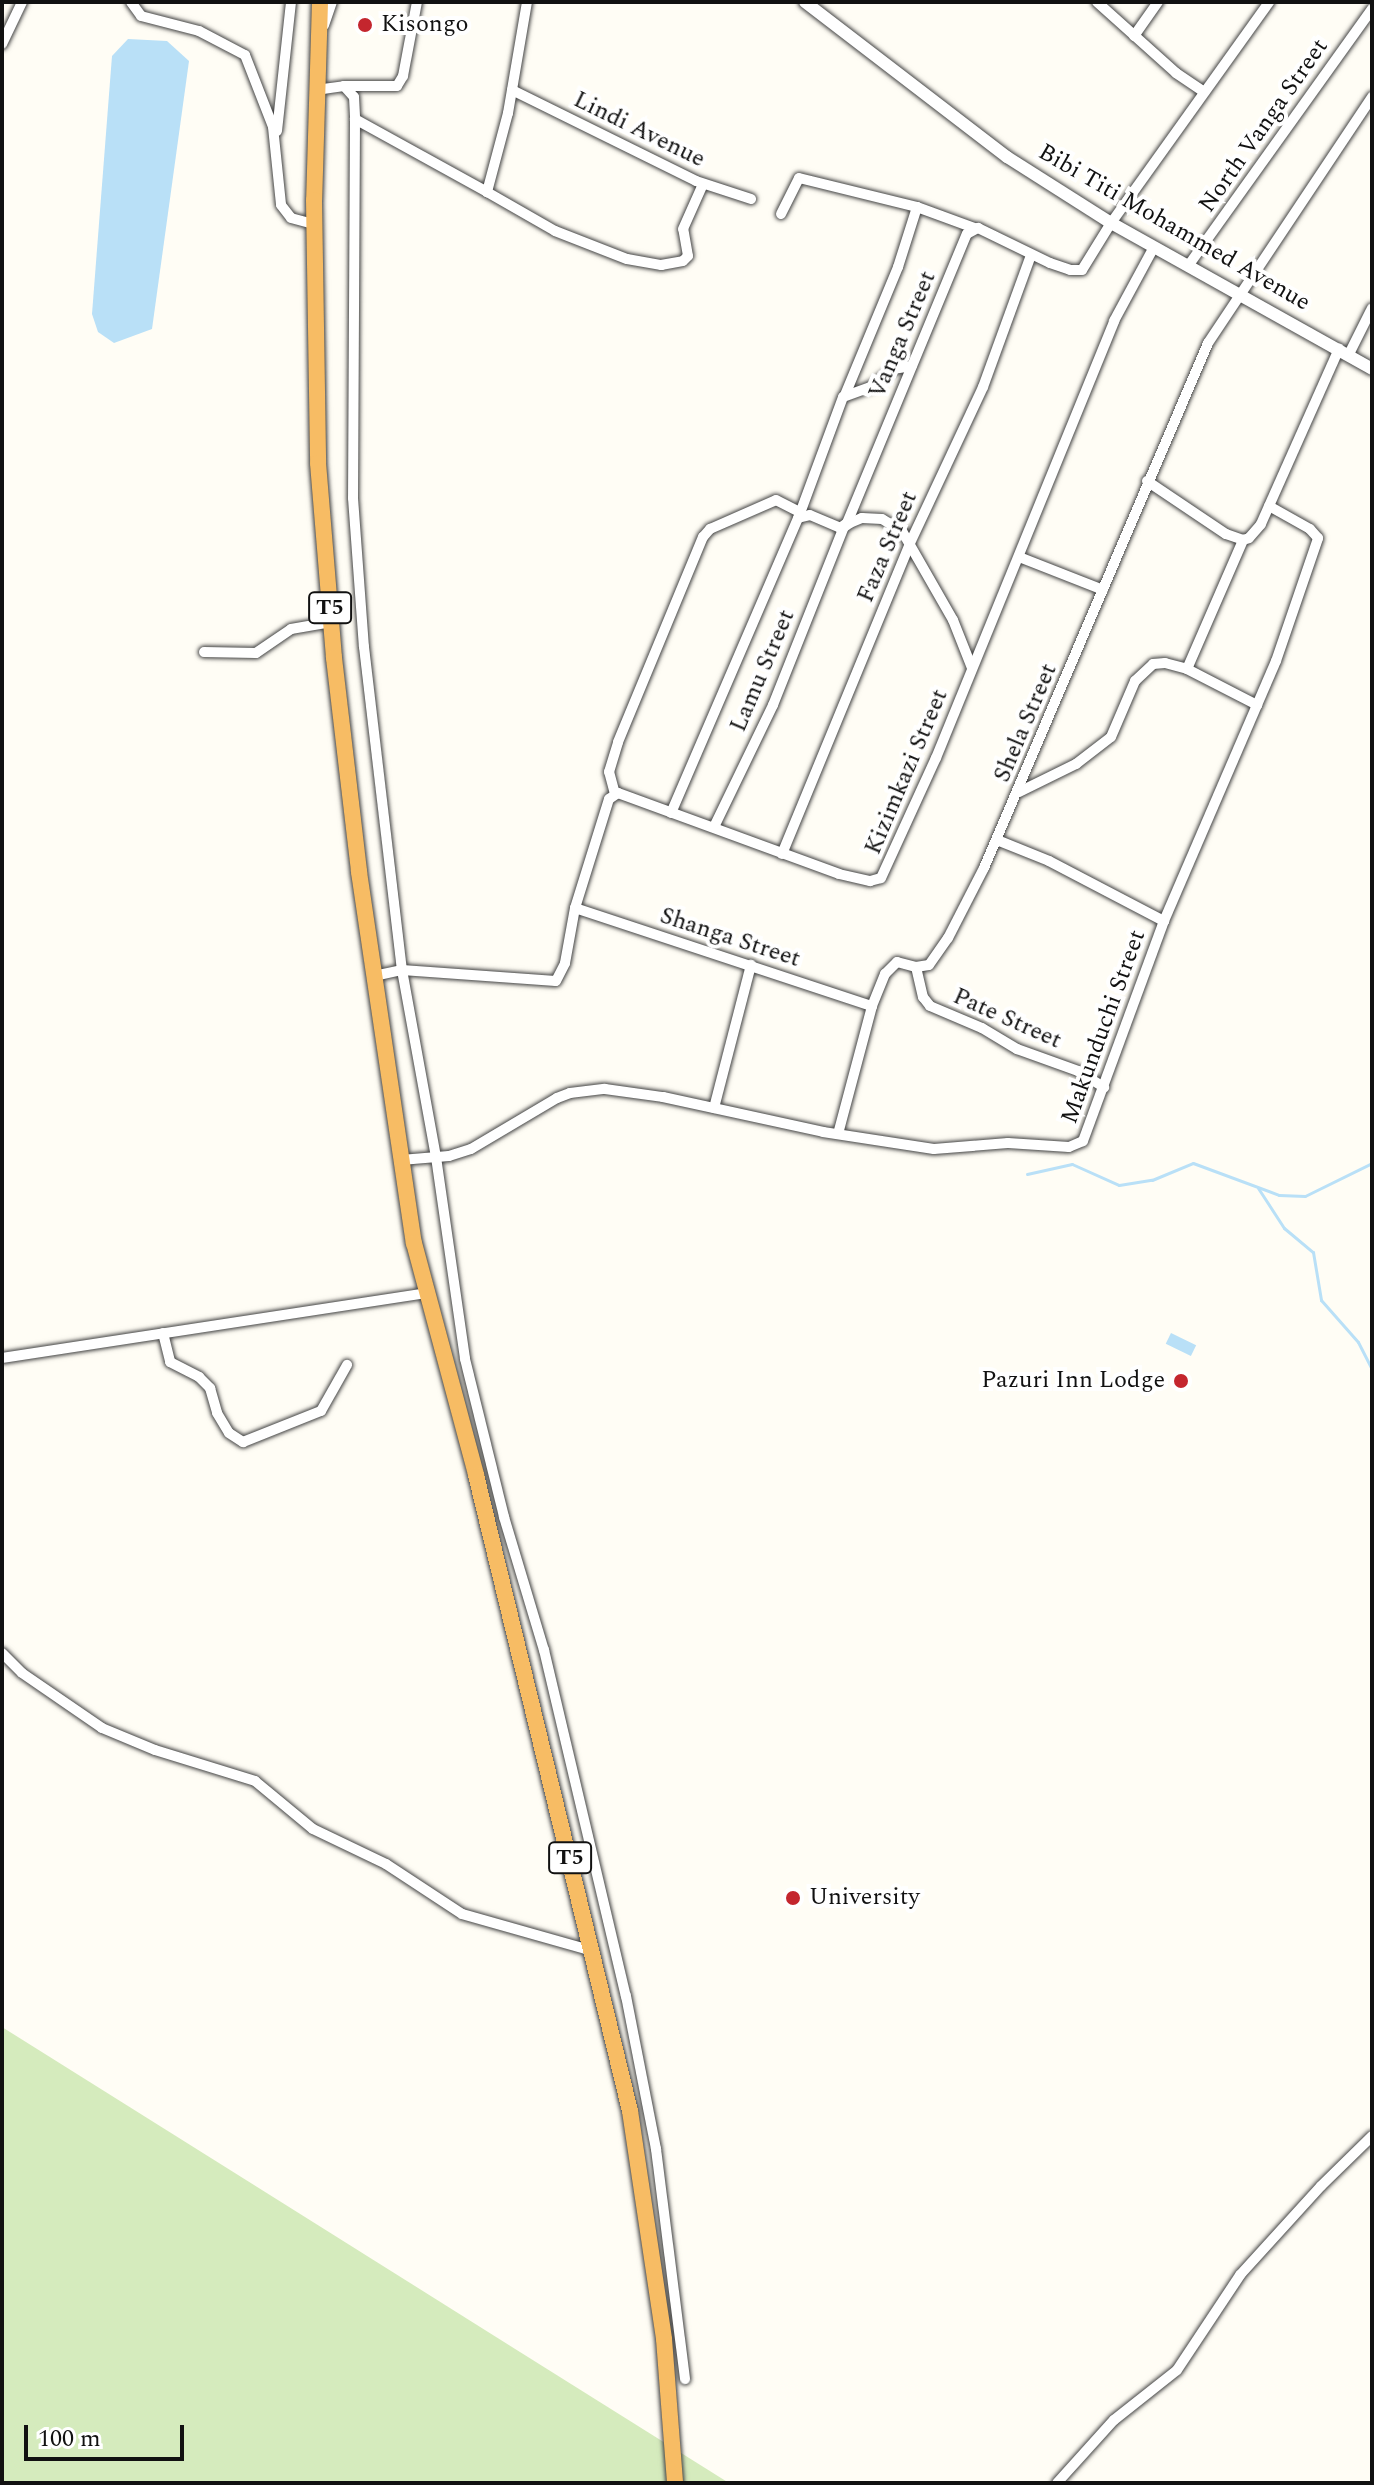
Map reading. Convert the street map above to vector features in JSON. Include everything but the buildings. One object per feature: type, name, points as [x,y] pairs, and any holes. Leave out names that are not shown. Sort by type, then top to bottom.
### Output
[{"type":"highway","name":"T5","points":[[320,2],[314,224],[318,463],[331,622],[374,976],[414,1243],[461,1415],[630,2111],[664,2339],[675,2483]]},
{"type":"street","points":[[2,44],[22,2]]},
{"type":"street","points":[[131,2],[141,16],[199,31],[245,55],[262,93],[276,142]]},
{"type":"street","points":[[291,2],[276,142],[279,195],[285,212],[291,218],[314,224]]},
{"type":"street","points":[[317,45],[332,2]]},
{"type":"street","points":[[316,90],[344,86],[393,87],[401,81],[417,2]]},
{"type":"street","points":[[487,192],[512,90],[527,2]]},
{"type":"street","name":"Bibi Titi Mohammed Avenue","points":[[805,2],[1007,157],[1111,223],[1372,369]]},
{"type":"street","points":[[1097,2],[1204,92]]},
{"type":"street","points":[[1134,36],[1158,2]]},
{"type":"street","points":[[781,214],[797,178],[917,207],[1070,270],[1082,270],[1111,223],[1269,2]]},
{"type":"street","name":"North Vanga Street","points":[[1188,266],[1372,9]]},
{"type":"street","points":[[344,86],[354,97],[355,119],[353,498],[366,663],[402,970],[436,1157],[465,1359],[504,1517],[544,1650],[626,1996],[656,2149],[685,2379]]},
{"type":"street","name":"Lindi Avenue","points":[[512,90],[703,184],[751,199]]},
{"type":"street","name":"Shela Street","points":[[838,1134],[872,1006],[885,974],[893,963],[916,967],[929,965],[936,957],[997,840],[1208,343],[1372,97]]},
{"type":"street","points":[[355,119],[555,231],[627,259],[661,265],[683,261],[688,256],[683,229],[703,184]]},
{"type":"street","points":[[671,813],[799,515],[898,267],[917,207]]},
{"type":"street","name":"Vanga Street","points":[[844,527],[967,234],[974,228]]},
{"type":"street","name":"Kizimkazi Street","points":[[615,794],[632,797],[855,878],[870,881],[881,878],[936,758],[1114,321],[1154,247]]},
{"type":"street","name":"Faza Street","points":[[782,854],[910,543],[983,387],[1031,255]]},
{"type":"street","points":[[1187,669],[1243,540],[1257,530],[1344,351],[1372,308]]},
{"type":"street","points":[[845,395],[871,387],[893,369],[912,366]]},
{"type":"street","points":[[1147,481],[1226,534],[1243,540]]},
{"type":"street","points":[[374,976],[402,970],[553,982],[565,963],[575,908],[609,799],[615,794],[609,772],[618,742],[703,537],[710,529],[776,500],[799,515],[810,515],[844,527],[862,518],[882,519],[898,528],[910,543],[953,620],[972,668]]},
{"type":"street","name":"Makunduchi Street","points":[[401,1160],[436,1157],[471,1149],[570,1093],[605,1089],[838,1134],[934,1149],[1008,1143],[1069,1147],[1083,1141],[1089,1132],[1164,921],[1257,705],[1318,536],[1269,506]]},
{"type":"street","name":"Lamu Street","points":[[714,827],[773,705],[844,527]]},
{"type":"street","points":[[1019,557],[1103,590]]},
{"type":"street","points":[[204,652],[256,653],[291,629],[331,622]]},
{"type":"street","points":[[1019,792],[1065,771],[1111,737],[1142,672],[1153,664],[1165,663],[1187,669],[1257,705]]},
{"type":"street","points":[[997,840],[1049,861],[1164,921]]},
{"type":"street","name":"Shanga Street","points":[[575,908],[872,1006]]},
{"type":"street","points":[[714,1108],[751,965]]},
{"type":"street","name":"Pate Street","points":[[916,967],[923,997],[930,1006],[982,1028],[1017,1049],[1078,1071],[1104,1087]]},
{"type":"street","points":[[2,1358],[426,1293]]},
{"type":"street","points":[[163,1333],[170,1362],[199,1377],[210,1388],[217,1413],[229,1433],[243,1442],[321,1411],[347,1365]]},
{"type":"street","points":[[2,1653],[22,1673],[102,1728],[155,1750],[255,1781],[313,1829],[386,1864],[462,1914],[593,1951]]},
{"type":"street","points":[[1057,2483],[1114,2420],[1177,2370],[1240,2275],[1321,2186],[1372,2136]]},
{"type":"green space","points":[[2,2027],[729,2483],[2,2483]]},
{"type":"water","points":[[128,39],[167,41],[189,61],[152,329],[114,343],[98,332],[92,314],[112,56]]},
{"type":"water","points":[[1171,1333],[1196,1345],[1191,1356],[1166,1344]]},
{"type":"waterway","points":[[1027,1174],[1072,1164],[1119,1185],[1152,1180],[1193,1163],[1279,1195],[1305,1196],[1372,1163]]},
{"type":"waterway","points":[[1258,1188],[1284,1228],[1313,1252],[1321,1300],[1358,1342],[1372,1370]]},
{"type":"place","name":"Kisongo","points":[[365,25]]},
{"type":"place","name":"Pazuri Inn Lodge","points":[[1181,1381]]},
{"type":"place","name":"University","points":[[793,1898]]}]
